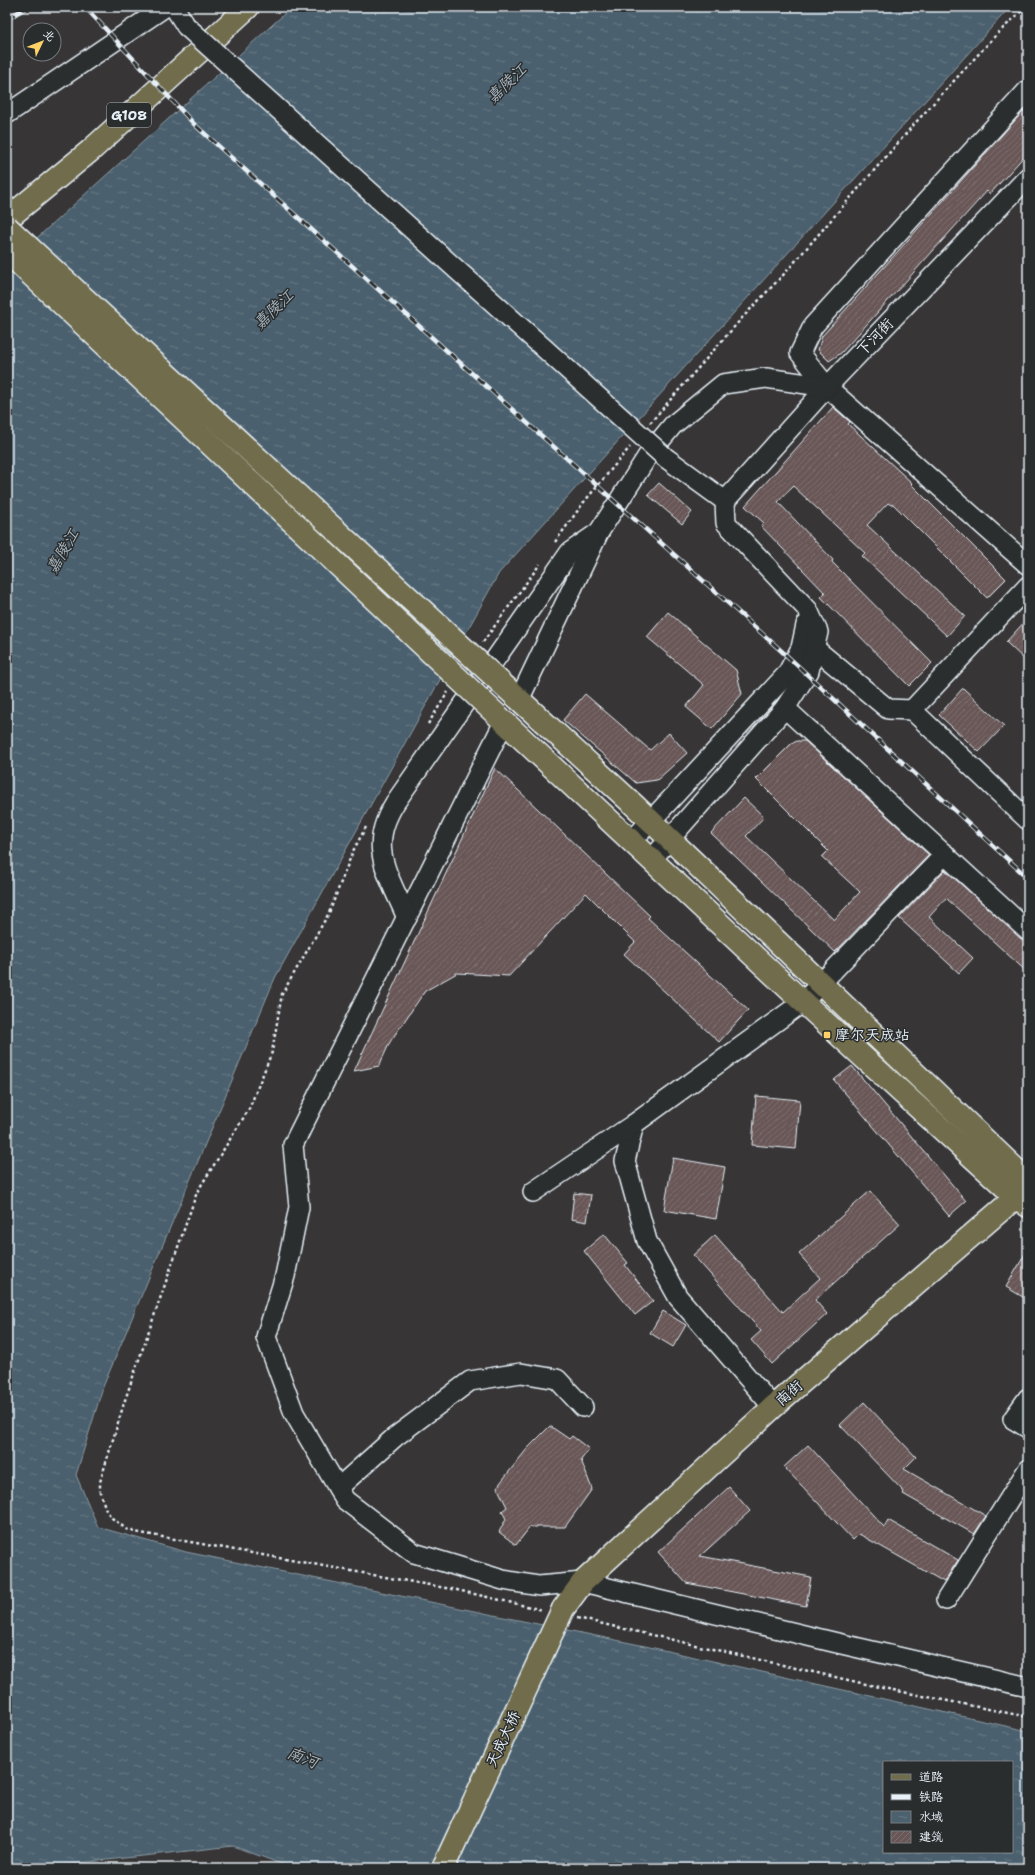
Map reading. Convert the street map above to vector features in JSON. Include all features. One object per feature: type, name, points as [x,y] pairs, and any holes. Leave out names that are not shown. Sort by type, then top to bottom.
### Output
[{"type":"main road","name":"G108","points":[[7,220],[90,151],[248,7]]},
{"type":"main road","points":[[7,227],[651,821],[821,983],[1025,1194]]},
{"type":"main road","points":[[7,252],[504,722],[803,1002],[1025,1194]]},
{"type":"main road","name":"南街","points":[[562,1613],[583,1582],[773,1407],[1025,1194]]},
{"type":"main road","name":"天成大桥","points":[[442,1868],[562,1613]]},
{"type":"street","points":[[7,112],[164,7]]},
{"type":"street","points":[[174,7],[186,26],[666,458],[725,501],[726,523],[808,610],[818,632],[798,657],[787,674],[632,841]]},
{"type":"street","points":[[1028,90],[813,326],[800,353],[828,386],[1028,565]]},
{"type":"street","name":"下河街","points":[[725,501],[828,386],[1028,177]]},
{"type":"street","points":[[519,700],[599,532],[649,454],[673,425],[724,384],[766,378],[828,386]]},
{"type":"street","points":[[407,918],[389,880],[381,855],[381,842],[386,818],[399,797],[570,552],[599,532]]},
{"type":"street","points":[[912,710],[1028,586]]},
{"type":"street","points":[[809,643],[888,709],[912,710],[1028,820]]},
{"type":"street","points":[[652,859],[785,708],[809,671],[809,643]]},
{"type":"street","points":[[785,708],[1028,931]]},
{"type":"street","points":[[504,722],[293,1146],[299,1206],[286,1276],[266,1337],[294,1413],[345,1500],[414,1553],[503,1580],[539,1586],[583,1582],[1028,1687]]},
{"type":"street","points":[[533,1192],[634,1124],[803,1002],[945,854]]},
{"type":"street","points":[[634,1124],[625,1161],[647,1241],[678,1296],[773,1407]]},
{"type":"street","points":[[338,1488],[395,1437],[470,1381],[521,1373],[557,1379],[583,1407]]},
{"type":"street","points":[[1028,1398],[1013,1419],[1028,1428]]},
{"type":"street","points":[[946,1600],[1028,1469]]},
{"type":"path","points":[[144,1534],[457,1590],[883,1688],[1028,1718]]},
{"type":"water","points":[[292,7],[1010,7],[499,573],[275,978],[103,1387],[76,1475],[98,1527],[186,1552],[645,1646],[1028,1731],[1028,1868],[292,1868],[233,1846],[35,1868],[7,1868],[7,265]]},
{"type":"building","points":[[1028,106],[1028,152],[990,194],[987,191],[841,353],[829,361],[818,350],[822,336]]},
{"type":"building","points":[[833,407],[850,422],[848,424],[912,483],[911,484],[1006,579],[987,598],[893,504],[891,505],[888,503],[867,525],[965,616],[947,636],[862,556],[865,553],[793,486],[778,502],[833,560],[832,562],[932,663],[909,686],[821,597],[825,593],[761,526],[764,523],[745,506]]},
{"type":"building","points":[[659,483],[692,512],[682,524],[648,495]]},
{"type":"building","points":[[668,612],[736,670],[742,694],[712,729],[686,707],[704,685],[647,637]]},
{"type":"building","points":[[1028,618],[1028,663],[1006,642]]},
{"type":"building","points":[[963,688],[1004,726],[979,752],[939,715]]},
{"type":"building","points":[[585,694],[650,750],[669,733],[687,753],[657,780],[636,783],[563,720]]},
{"type":"building","points":[[797,741],[805,741],[929,855],[835,952],[711,833],[744,798],[764,817],[746,836],[834,920],[860,892],[822,857],[828,851],[756,779],[791,744]]},
{"type":"building","points":[[495,768],[650,916],[648,918],[748,1010],[719,1042],[624,954],[635,942],[586,893],[509,976],[457,973],[425,991],[390,1042],[379,1066],[354,1071]]},
{"type":"building","points":[[945,870],[1028,944],[1028,973],[946,898],[929,917],[973,958],[959,973],[899,918]]},
{"type":"building","points":[[852,1066],[966,1201],[949,1216],[834,1080]]},
{"type":"building","points":[[756,1096],[800,1100],[796,1149],[752,1145]]},
{"type":"building","points":[[673,1158],[725,1167],[716,1219],[664,1210]]},
{"type":"building","points":[[870,1191],[900,1224],[815,1300],[827,1314],[772,1364],[751,1340],[761,1331],[693,1255],[715,1235],[783,1312],[820,1278],[799,1254]]},
{"type":"building","points":[[574,1193],[591,1195],[587,1222],[571,1219]]},
{"type":"building","points":[[604,1234],[628,1263],[625,1265],[653,1301],[635,1315],[584,1251]]},
{"type":"building","points":[[1028,1249],[1028,1300],[1006,1287]]},
{"type":"building","points":[[663,1311],[686,1325],[673,1347],[650,1333]]},
{"type":"building","points":[[864,1402],[916,1457],[904,1469],[986,1516],[974,1534],[903,1494],[904,1492],[840,1425]]},
{"type":"building","points":[[550,1426],[569,1439],[572,1436],[589,1449],[581,1460],[592,1489],[565,1527],[530,1527],[516,1545],[499,1532],[506,1519],[502,1511],[507,1507],[497,1487],[527,1449]]},
{"type":"building","points":[[808,1445],[884,1527],[888,1520],[958,1560],[944,1582],[859,1534],[853,1540],[784,1467]]},
{"type":"building","points":[[729,1487],[750,1511],[700,1556],[811,1577],[806,1606],[686,1583],[658,1552]]},
{"type":"railway","points":[[7,19],[27,7]]},
{"type":"railway","points":[[85,7],[195,125],[786,655],[1028,878]]},
{"type":"place","name":"摩尔天成站","points":[[827,1035]]},
{"type":"water label","name":"嘉陵江","points":[[506,83]]},
{"type":"water label","name":"嘉陵江","points":[[273,309]]},
{"type":"water label","name":"嘉陵江","points":[[62,551]]},
{"type":"water label","name":"南河","points":[[303,1757]]}]
